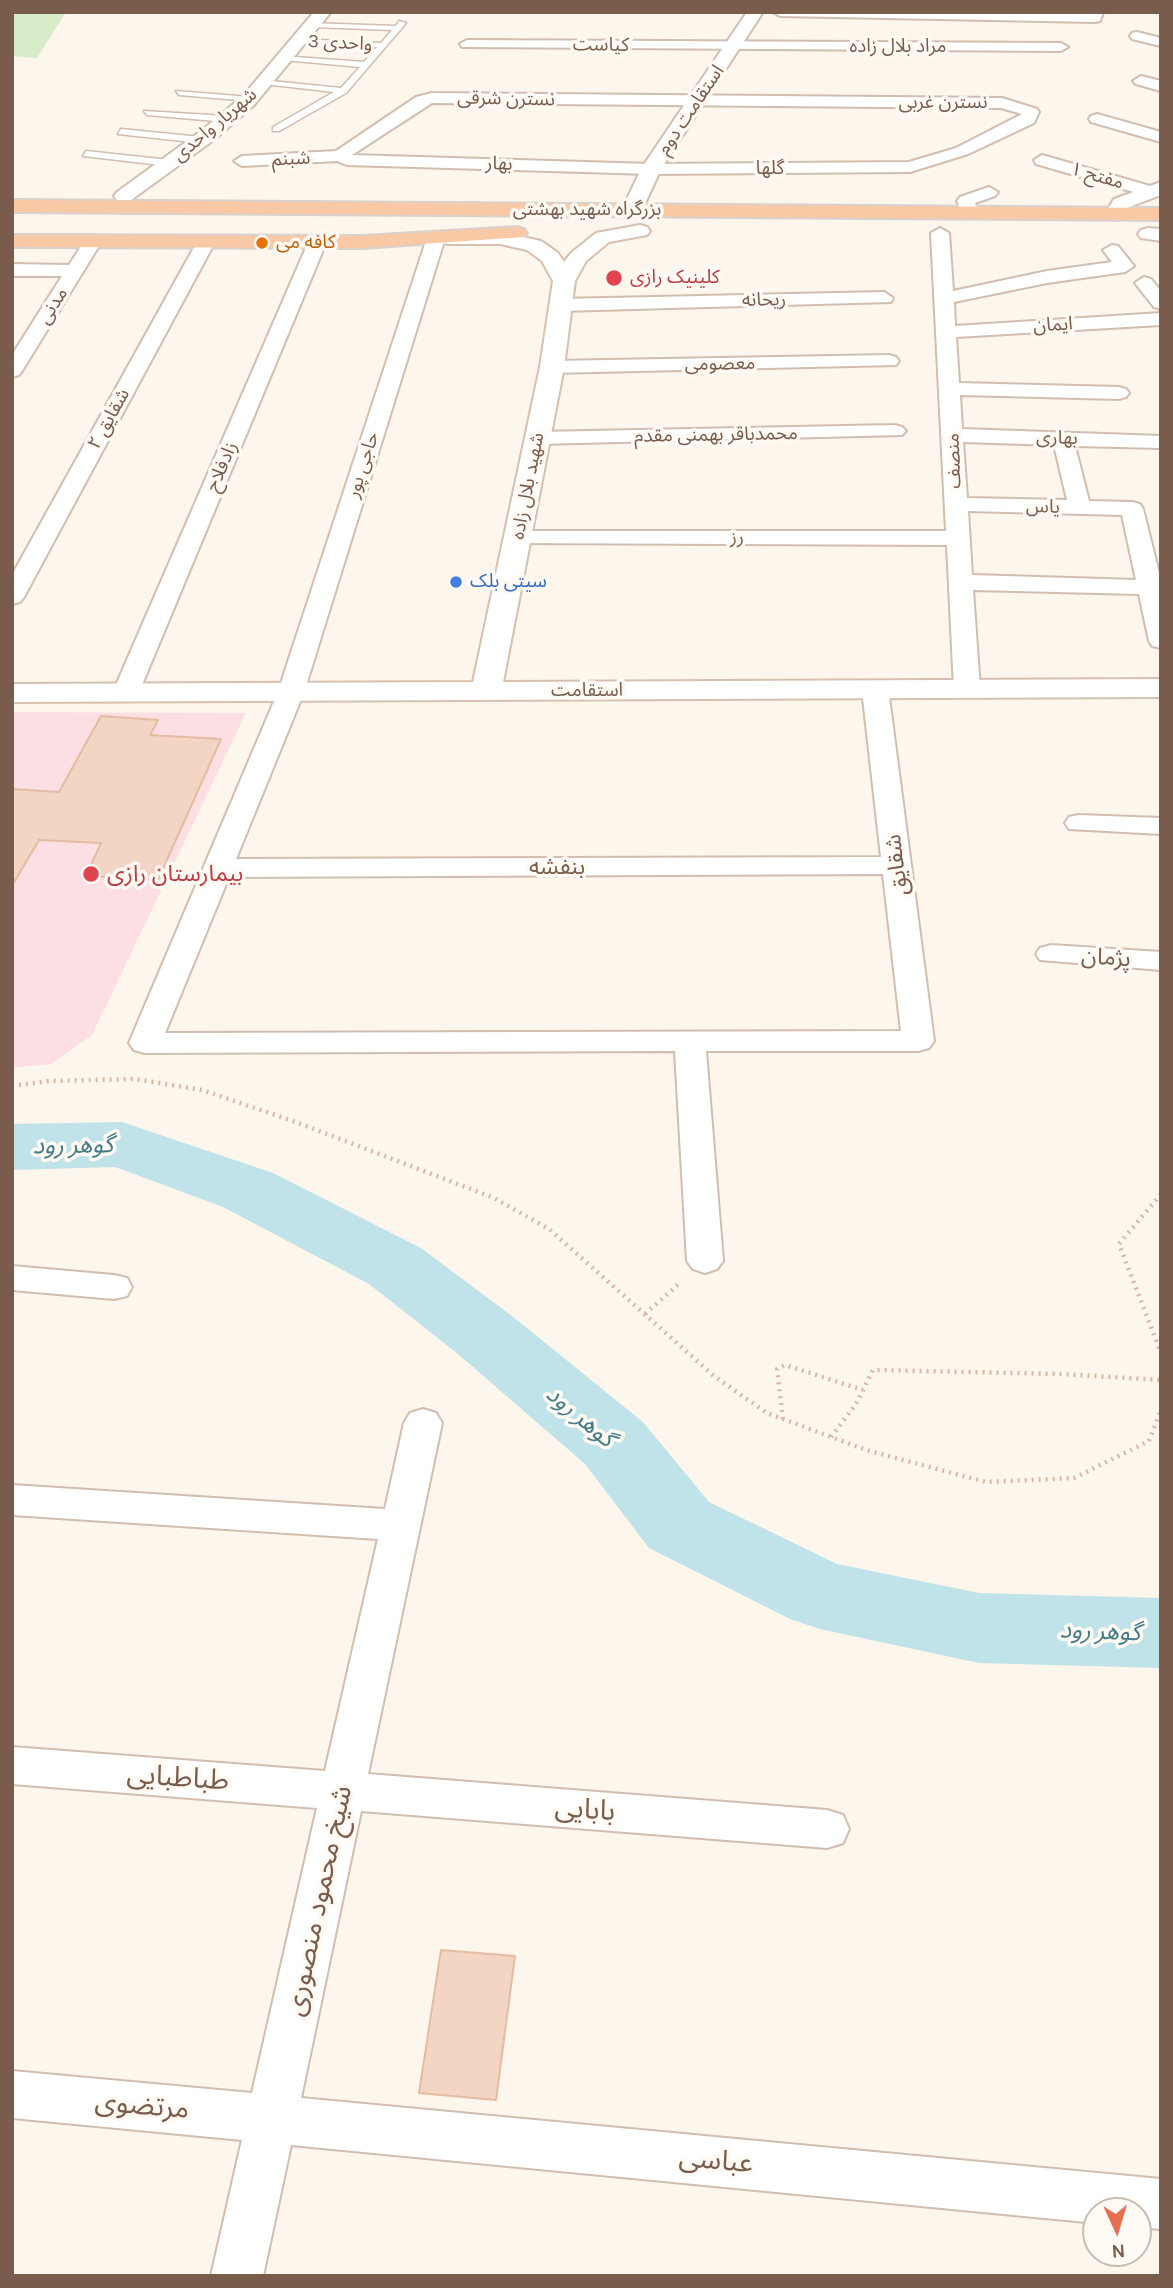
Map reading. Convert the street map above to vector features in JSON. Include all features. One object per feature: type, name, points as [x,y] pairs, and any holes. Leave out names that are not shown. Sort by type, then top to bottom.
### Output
[{"type":"highway","points":[[12,195],[366,198],[517,210]]},
{"type":"highway","name":"بزرگراه شهید بهشتی","points":[[12,206],[970,213],[1142,222]]},
{"type":"highway","name":"بزرگراه شهید بهشتی","points":[[12,227],[326,236],[553,230],[436,238]]},
{"type":"highway","name":"بزرگراه شهید بهشتی","points":[[578,231],[647,231]]},
{"type":"highway","points":[[913,233],[947,233]]},
{"type":"highway","points":[[12,241],[206,242],[326,236],[436,238]]},
{"type":"main road","name":"استقامت دوم","points":[[632,210],[651,169],[755,12]]},
{"type":"main road","name":"شهریار واحدی","points":[[124,196],[201,140],[250,99],[318,18]]},
{"type":"main road","name":"شهید بلال زاده","points":[[486,691],[552,367],[562,293],[578,257],[603,237],[647,231]]},
{"type":"main road","points":[[436,238],[484,237],[534,245],[551,257],[562,293]]},
{"type":"main road","name":"استقامت","points":[[12,693],[1161,688]]},
{"type":"street","points":[[779,12],[1011,14],[1096,18],[1096,12]]},
{"type":"street","points":[[1137,36],[1161,42]]},
{"type":"street","name":"کیاست","points":[[467,44],[734,46]]},
{"type":"street","name":"مراد بلال زاده","points":[[734,46],[1061,47]]},
{"type":"street","points":[[1141,81],[1161,86]]},
{"type":"street","name":"نسترن شرقی","points":[[344,158],[422,100],[696,102]]},
{"type":"street","name":"نسترن غربی","points":[[696,102],[1002,103],[1031,112],[1028,120],[962,151],[910,167],[889,169]]},
{"type":"street","points":[[1097,119],[1161,137]]},
{"type":"street","name":"شبنم","points":[[242,161],[344,158]]},
{"type":"street","name":"بهار","points":[[344,158],[651,169]]},
{"type":"street","name":"مفتح ۱","points":[[1042,160],[1142,222]]},
{"type":"street","name":"گلها","points":[[651,169],[889,169]]},
{"type":"street","points":[[970,213],[966,201],[989,192]]},
{"type":"street","points":[[943,299],[1047,277],[1125,266],[1142,222]]},
{"type":"street","name":"منصف","points":[[947,233],[943,299],[967,689]]},
{"type":"street","name":"زادفلاح","points":[[126,692],[326,236]]},
{"type":"street","name":"حاجی پور","points":[[291,692],[436,238]]},
{"type":"street","name":"مدنی","points":[[12,371],[93,241]]},
{"type":"street","name":"شقایق ۲","points":[[12,597],[206,242]]},
{"type":"street","points":[[12,270],[75,271]]},
{"type":"street","points":[[1144,283],[1161,303]]},
{"type":"street","name":"ریحانه","points":[[562,293],[884,298]]},
{"type":"street","name":"ایمان","points":[[945,332],[1161,319]]},
{"type":"street","name":"معصومی","points":[[552,367],[889,361]]},
{"type":"street","points":[[949,389],[1119,393]]},
{"type":"street","name":"محمدباقر بهمنی مقدم","points":[[538,438],[895,431]]},
{"type":"street","name":"بهاری","points":[[953,435],[1161,442]]},
{"type":"street","points":[[1063,439],[1080,508]]},
{"type":"street","name":"یاس","points":[[955,504],[1132,509],[1155,588]]},
{"type":"street","name":"رز","points":[[517,538],[957,538]]},
{"type":"street","points":[[960,582],[1155,588],[1161,641]]},
{"type":"street","name":"شقایق","points":[[690,1042],[918,1041],[875,689]]},
{"type":"street","points":[[291,692],[145,1042],[690,1042],[705,1261]]},
{"type":"street","points":[[1079,823],[1161,826]]},
{"type":"street","name":"بنفشه","points":[[218,868],[897,865]]},
{"type":"street","name":"پژمان","points":[[1051,954],[1161,961]]},
{"type":"street","points":[[12,1278],[114,1287]]},
{"type":"street","name":"شیخ محمود منصوری","points":[[237,2276],[424,1423]]},
{"type":"street","points":[[12,1500],[401,1525]]},
{"type":"street","name":"طباطبایی","points":[[12,1765],[343,1791]]},
{"type":"street","name":"بابایی","points":[[343,1791],[827,1829]]},
{"type":"street","name":"مرتضوی","points":[[12,2094],[271,2119]]},
{"type":"street","name":"عباسی","points":[[271,2119],[1161,2204]]},
{"type":"lane","points":[[276,129],[343,91],[399,26],[318,18]]},
{"type":"lane","name":"واحدی 3","points":[[299,41],[382,45]]},
{"type":"lane","points":[[284,58],[366,65]]},
{"type":"lane","points":[[264,82],[343,91]]},
{"type":"lane","points":[[179,93],[250,99]]},
{"type":"lane","points":[[147,113],[227,119]]},
{"type":"lane","points":[[121,132],[201,140]]},
{"type":"lane","points":[[86,154],[169,163]]},
{"type":"path","points":[[12,1086],[49,1081],[135,1079],[202,1090],[293,1121],[494,1198],[550,1230],[714,1376],[767,1413],[866,1450],[986,1482],[1074,1478],[1149,1441],[1161,1410]]},
{"type":"path","points":[[1161,1194],[1119,1244],[1161,1353]]},
{"type":"path","points":[[645,1314],[705,1261]]},
{"type":"path","points":[[783,1419],[777,1369],[785,1365],[863,1390]]},
{"type":"path","points":[[831,1437],[856,1404],[873,1370],[1062,1374],[1161,1380]]},
{"type":"shaded area","name":"بیمارستان رازی","points":[[12,712],[246,713],[92,1035],[51,1064],[12,1068]]},
{"type":"green space","points":[[12,12],[66,12],[37,58],[12,56]]},
{"type":"building","points":[[101,716],[158,720],[150,735],[221,739],[158,880],[86,876],[101,843],[39,840],[12,886],[12,789],[59,792]]},
{"type":"building","points":[[441,1950],[515,1956],[496,2100],[419,2093]]},
{"type":"waterway","name":"گوهر رود","points":[[12,1147],[122,1144],[248,1190],[395,1266],[485,1335],[614,1443],[679,1525],[820,1595],[979,1628],[1161,1633]]},
{"type":"place","name":"کافه می","points":[[262,243]]},
{"type":"place","name":"کلینیک رازی","points":[[614,278]]},
{"type":"place","name":"سیتی بلک","points":[[456,582]]},
{"type":"place","name":"بیمارستان رازی","points":[[91,874]]}]
